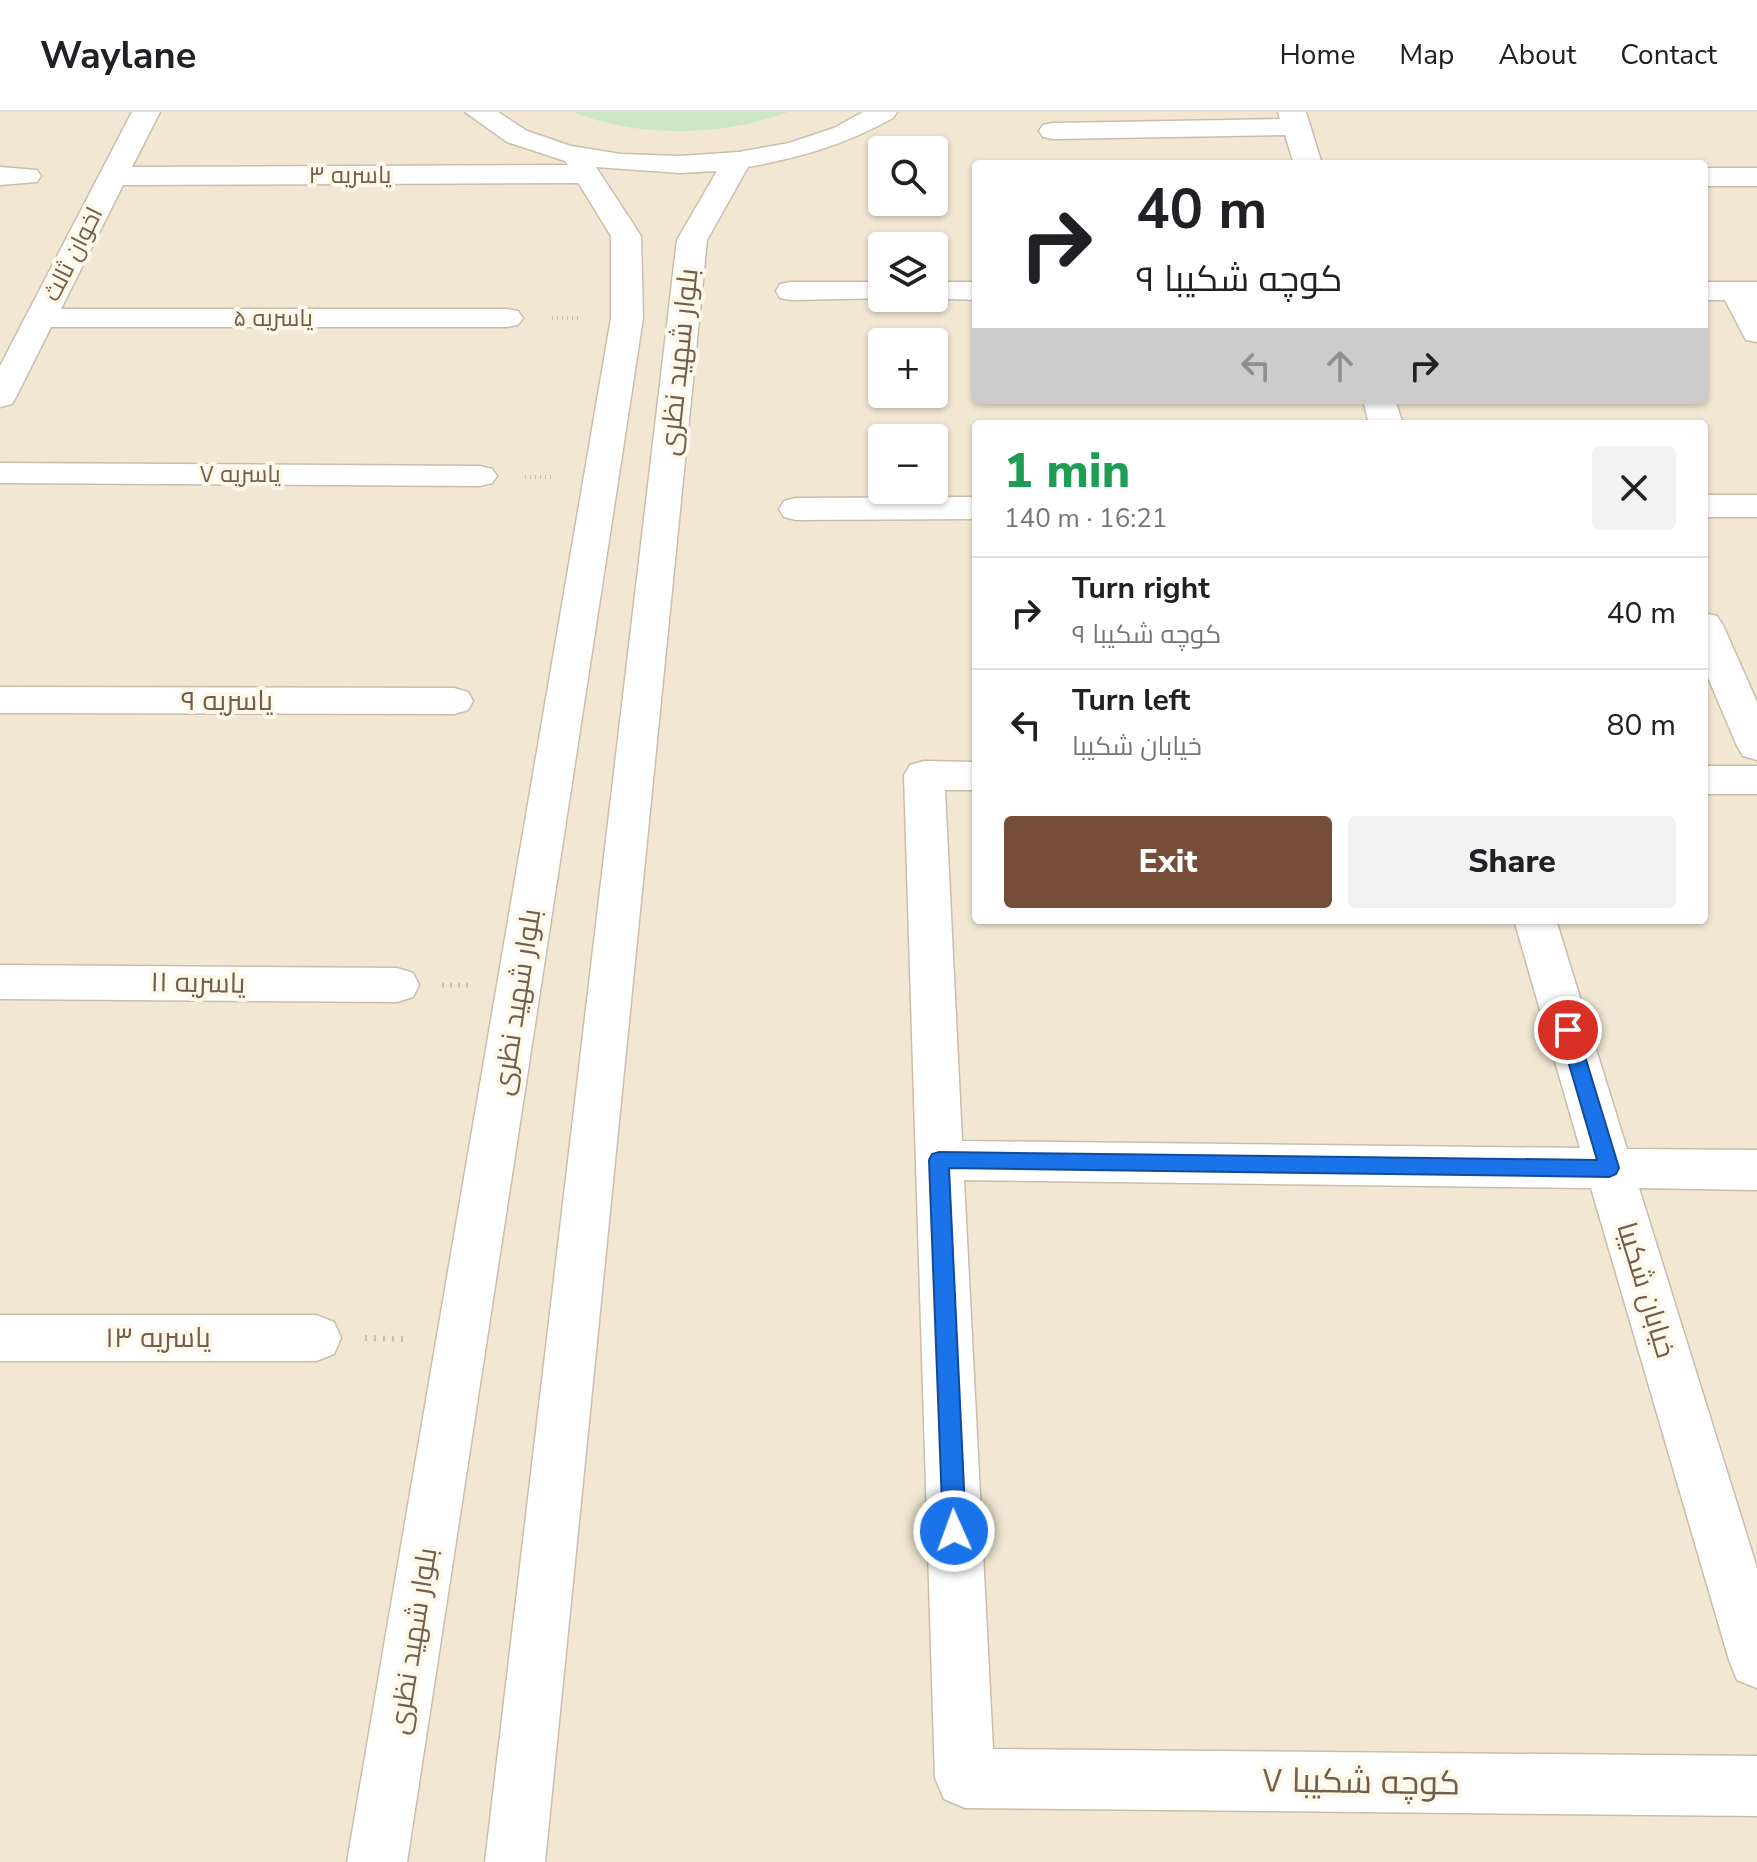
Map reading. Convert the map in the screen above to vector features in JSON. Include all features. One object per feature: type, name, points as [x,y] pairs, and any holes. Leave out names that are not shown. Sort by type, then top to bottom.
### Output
[{"type":"street","name":"اخوان ثالث","points":[[4,380],[40,318],[146,112]]},
{"type":"street","points":[[479,112],[509,132],[580,164],[653,165],[737,161],[814,145],[848,132],[883,112]]},
{"type":"street","points":[[1053,131],[1295,120],[1307,160]]},
{"type":"street","name":"بلوار شهید نظری","points":[[515,1862],[692,240],[737,161]]},
{"type":"street","name":"یاسریه ۳","points":[[113,176],[580,164]]},
{"type":"street","name":"بلوار شهید نظری","points":[[377,1862],[627,318],[626,236],[580,164]]},
{"type":"street","points":[[1708,177],[1757,177]]},
{"type":"street","points":[[791,291],[868,291]]},
{"type":"street","points":[[948,291],[972,291]]},
{"type":"street","points":[[1708,291],[1747,291],[1757,333]]},
{"type":"street","name":"یاسریه ۵","points":[[40,318],[507,318]]},
{"type":"street","name":"یاسریه ۷","points":[[0,473],[480,476]]},
{"type":"street","points":[[1708,506],[1757,506]]},
{"type":"street","points":[[796,509],[972,508]]},
{"type":"street","points":[[1708,634],[1757,746]]},
{"type":"street","name":"یاسریه ۹","points":[[0,700],[454,701]]},
{"type":"street","points":[[972,776],[924,775],[939,1160],[1757,1170]]},
{"type":"street","points":[[1708,780],[1757,780]]},
{"type":"street","name":"خیابان شکیبا","points":[[1536,924],[1757,1660]]},
{"type":"street","name":"یاسریه ۱۱","points":[[0,982],[397,985]]},
{"type":"street","name":"کوچه شکیبا ۷","points":[[939,1160],[965,1778],[1757,1786]]},
{"type":"street","name":"یاسریه ۱۳","points":[[0,1338],[316,1338]]},
{"type":"path","points":[[507,318],[627,318]]},
{"type":"path","points":[[480,476],[602,477]]},
{"type":"path","points":[[397,985],[519,985]]},
{"type":"path","points":[[316,1338],[462,1340]]},
{"type":"shaded area","points":[[0,112],[1757,112],[1757,1862],[0,1862]]},
{"type":"green space","points":[[573,112],[788,112],[736,126],[680,131],[625,126]]},
{"type":"route","points":[[954,1531],[939,1160],[1609,1168],[1568,1030]]}]
